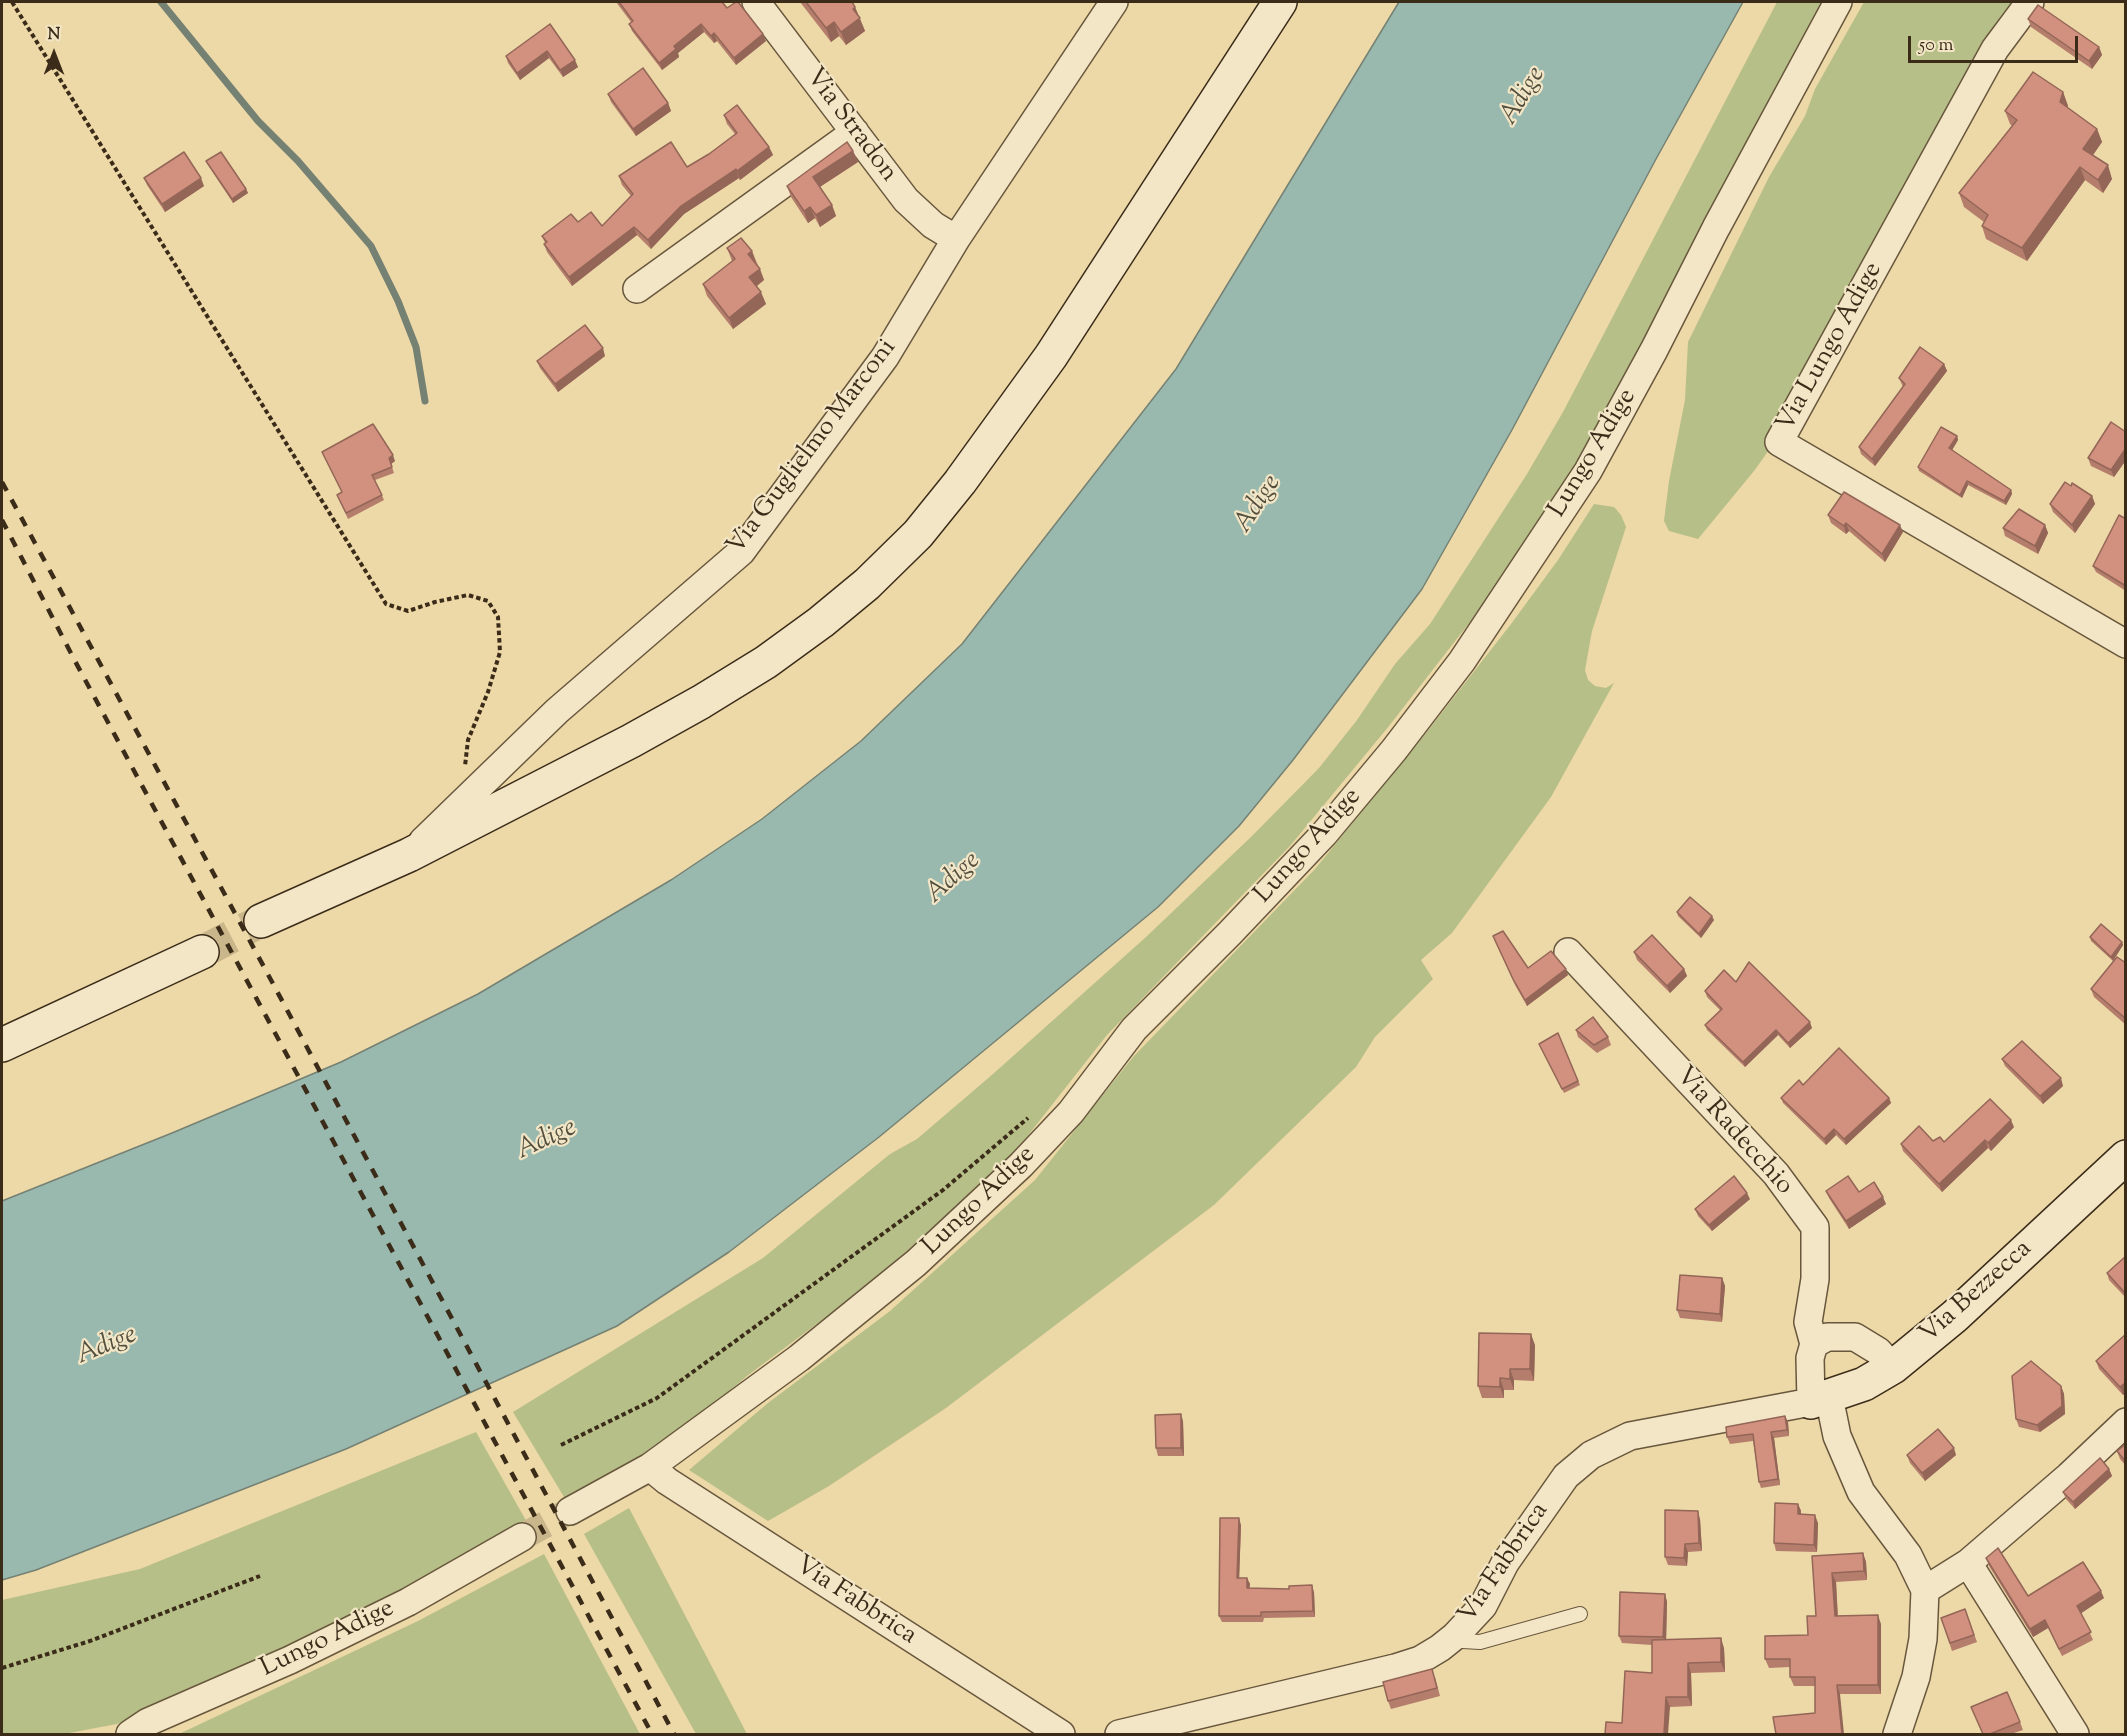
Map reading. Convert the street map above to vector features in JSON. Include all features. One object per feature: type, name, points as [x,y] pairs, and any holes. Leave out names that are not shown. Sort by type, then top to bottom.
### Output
[{"type":"main road","points":[[261,921],[409,855],[631,741],[766,662],[821,622],[867,584],[910,542],[960,482],[1052,356],[1280,2]]},
{"type":"main road","points":[[2,1045],[202,952]]},
{"type":"main road","name":"Via Bezzecca","points":[[1820,1400],[1864,1384],[1893,1367],[1954,1316],[2126,1156]]},
{"type":"street","name":"Via Stradon","points":[[756,2],[906,200],[933,225],[956,239]]},
{"type":"street","name":"Via Guglielmo Marconi","points":[[409,855],[557,711],[741,552],[885,357],[956,239],[1114,2]]},
{"type":"street","name":"Lungo Adige","points":[[570,1511],[650,1467],[799,1359],[916,1263],[1021,1165],[1071,1112],[1134,1029],[1324,834],[1394,750],[1462,661],[1588,471],[1838,2]]},
{"type":"street","name":"Via Lungo Adige","points":[[2030,2],[1995,49],[1779,442],[2126,645]]},
{"type":"street","points":[[637,289],[855,132]]},
{"type":"street","name":"Via Radecchio","points":[[1568,952],[1776,1174],[1815,1227],[1815,1279],[1808,1322],[1814,1344],[1810,1358],[1820,1400],[1861,1492],[1908,1555],[1925,1590],[1923,1639],[1916,1677],[1897,1734]]},
{"type":"street","points":[[1814,1344],[1827,1337],[1855,1337],[1878,1351],[1893,1367]]},
{"type":"street","name":"Via Fabbrica","points":[[1119,1734],[1395,1668],[1420,1660],[1455,1636],[1483,1606],[1505,1563],[1566,1476],[1591,1455],[1630,1436],[1820,1400]]},
{"type":"street","points":[[1925,1590],[1968,1563],[2069,1476],[2126,1422]]},
{"type":"street","name":"Via Fabbrica","points":[[650,1467],[667,1481],[1061,1734]]},
{"type":"street","name":"Lungo Adige","points":[[130,1734],[148,1722],[290,1660],[408,1602],[522,1537]]},
{"type":"street","points":[[1968,1563],[2075,1734]]},
{"type":"lane","points":[[1455,1636],[1463,1641],[1480,1642],[1580,1614]]},
{"type":"path","points":[[12,2],[386,604],[408,611],[468,595],[488,601],[498,617],[500,652],[488,692],[468,740],[464,775],[465,801]]},
{"type":"path","points":[[561,1445],[657,1398],[944,1190],[1034,1113]]},
{"type":"path","points":[[2,1668],[90,1641],[260,1576]]},
{"type":"green space","points":[[1777,2],[1826,2],[1609,413],[1530,540],[1484,604],[1389,726],[1290,846],[1107,1035],[1011,1157],[869,1285],[747,1376],[652,1457],[567,1502],[513,1412],[763,1258],[890,1154],[917,1139],[1146,937],[1252,836],[1319,768],[1357,720],[1395,664],[1430,624],[1527,474],[1563,412]]},
{"type":"green space","points":[[1864,2],[2013,2],[2004,13],[1976,63],[1784,429],[1754,471],[1698,539],[1669,531],[1664,521],[1669,481],[1685,400],[1688,342],[1769,177],[1805,116],[1815,89]]},
{"type":"green space","points":[[1594,504],[1614,507],[1621,515],[1626,527],[1592,631],[1585,670],[1588,680],[1595,686],[1606,688],[1614,683],[1551,797],[1452,933],[1421,960],[1433,979],[1375,1037],[1356,1067],[1214,1205],[946,1408],[829,1486],[768,1521],[689,1470],[768,1403],[890,1311],[1035,1180],[1133,1057],[1315,869],[1415,747],[1511,624],[1558,560]]},
{"type":"green space","points":[[476,1432],[528,1524],[337,1624],[117,1724],[64,1734],[2,1734],[2,1600],[140,1569]]},
{"type":"green space","points":[[629,1508],[747,1734],[696,1734],[584,1534]]},
{"type":"green space","points":[[544,1554],[640,1734],[179,1734],[418,1621]]},
{"type":"water","name":"Adige","points":[[1399,2],[1743,2],[1656,159],[1513,428],[1422,589],[1293,760],[1239,826],[1158,907],[879,1137],[729,1252],[617,1326],[346,1449],[36,1570],[2,1580],[2,1201],[341,1062],[478,994],[671,880],[762,819],[861,741],[962,644],[1176,369]]},
{"type":"building","points":[[619,2],[722,2],[727,8],[738,2],[763,34],[734,58],[714,33],[711,36],[701,24],[674,46],[676,49],[659,63],[629,24],[633,21]]},
{"type":"building","points":[[806,2],[852,2],[855,7],[853,9],[860,18],[841,32],[834,22],[826,28]]},
{"type":"building","points":[[2038,5],[2099,47],[2089,61],[2028,19]]},
{"type":"building","points":[[550,24],[575,60],[560,70],[547,51],[517,73],[506,56]]},
{"type":"building","points":[[643,68],[668,103],[633,129],[608,94]]},
{"type":"building","points":[[2033,72],[2063,92],[2060,102],[2097,129],[2083,149],[2108,165],[2098,180],[2080,167],[2022,248],[1982,226],[1988,215],[1959,193],[2017,120],[2005,111]]},
{"type":"building","points":[[737,105],[769,147],[737,171],[736,169],[681,206],[648,240],[634,227],[569,277],[544,244],[547,242],[542,236],[571,214],[578,222],[591,212],[602,226],[633,194],[619,176],[671,142],[687,167],[709,154],[737,133],[724,115]]},
{"type":"building","points":[[847,142],[853,151],[813,177],[832,205],[816,215],[810,207],[804,211],[787,186]]},
{"type":"building","points":[[184,152],[201,178],[162,204],[144,178]]},
{"type":"building","points":[[221,152],[246,189],[232,199],[206,161]]},
{"type":"building","points":[[741,238],[752,251],[748,254],[760,269],[749,277],[761,292],[729,318],[703,284],[735,259],[727,248]]},
{"type":"building","points":[[585,325],[603,348],[555,384],[537,361]]},
{"type":"building","points":[[1920,347],[1944,364],[1872,459],[1859,447],[1905,384],[1899,378]]},
{"type":"building","points":[[2111,422],[2126,432],[2126,448],[2111,470],[2088,458]]},
{"type":"building","points":[[373,424],[393,455],[389,458],[392,467],[372,475],[382,495],[346,513],[337,495],[342,492],[322,452]]},
{"type":"building","points":[[1941,427],[1957,436],[1949,448],[2011,490],[2004,501],[1967,481],[1960,495],[1918,467]]},
{"type":"building","points":[[2065,482],[2071,486],[2072,483],[2092,496],[2072,525],[2050,504]]},
{"type":"building","points":[[1844,492],[1900,525],[1882,554],[1846,523],[1844,526],[1828,515]]},
{"type":"building","points":[[2019,509],[2045,525],[2035,546],[2003,528]]},
{"type":"building","points":[[2119,515],[2126,519],[2126,586],[2093,566]]},
{"type":"building","points":[[1690,897],[1712,916],[1699,934],[1677,912]]},
{"type":"building","points":[[2101,924],[2122,942],[2111,957],[2090,937]]},
{"type":"building","points":[[1503,931],[1528,968],[1551,951],[1566,969],[1525,1000],[1493,936]]},
{"type":"building","points":[[1652,935],[1684,969],[1667,986],[1634,952]]},
{"type":"building","points":[[2117,957],[2126,963],[2126,1019],[2091,989]]},
{"type":"building","points":[[1749,962],[1810,1022],[1788,1043],[1776,1030],[1743,1062],[1705,1025],[1722,1009],[1705,991],[1724,970],[1736,982]]},
{"type":"building","points":[[1593,1017],[1608,1037],[1594,1045],[1576,1030]]},
{"type":"building","points":[[1558,1033],[1578,1081],[1562,1089],[1539,1044]]},
{"type":"building","points":[[2022,1041],[2061,1078],[2040,1096],[2002,1059]]},
{"type":"building","points":[[1839,1048],[1889,1098],[1844,1139],[1834,1129],[1824,1139],[1781,1098],[1799,1080],[1803,1085]]},
{"type":"building","points":[[1990,1099],[2011,1120],[1988,1143],[1985,1140],[1939,1184],[1901,1144],[1919,1126],[1933,1141],[1940,1137],[1944,1142]]},
{"type":"building","points":[[1734,1176],[1747,1193],[1709,1225],[1695,1209]]},
{"type":"building","points":[[1848,1176],[1859,1192],[1874,1182],[1883,1197],[1846,1221],[1826,1191]]},
{"type":"building","points":[[2126,1256],[2126,1294],[2107,1273]]},
{"type":"building","points":[[1680,1275],[1722,1278],[1720,1314],[1677,1310]]},
{"type":"building","points":[[1479,1333],[1531,1334],[1530,1369],[1510,1369],[1510,1379],[1500,1378],[1500,1387],[1478,1386]]},
{"type":"building","points":[[2126,1334],[2126,1382],[2120,1387],[2096,1361]]},
{"type":"building","points":[[2031,1361],[2061,1386],[2062,1406],[2037,1425],[2016,1419],[2012,1376]]},
{"type":"building","points":[[1181,1414],[1181,1448],[1156,1448],[1155,1415]]},
{"type":"building","points":[[1785,1416],[1787,1430],[1771,1432],[1778,1479],[1759,1482],[1753,1434],[1727,1437],[1726,1427]]},
{"type":"building","points":[[1938,1429],[1954,1448],[1922,1473],[1907,1455]]},
{"type":"building","points":[[2126,1444],[2126,1462],[2117,1451]]},
{"type":"building","points":[[2100,1458],[2109,1469],[2073,1502],[2063,1492]]},
{"type":"building","points":[[1775,1503],[1798,1504],[1798,1514],[1815,1515],[1814,1545],[1774,1543]]},
{"type":"building","points":[[1665,1510],[1698,1511],[1699,1543],[1685,1544],[1684,1558],[1665,1557]]},
{"type":"building","points":[[1220,1518],[1239,1518],[1237,1578],[1247,1578],[1247,1588],[1289,1589],[1289,1586],[1312,1585],[1313,1611],[1261,1612],[1261,1616],[1219,1616]]},
{"type":"building","points":[[1998,1548],[2028,1596],[2083,1562],[2101,1591],[2077,1606],[2091,1632],[2059,1649],[2045,1620],[2030,1629],[1986,1558]]},
{"type":"building","points":[[1863,1553],[1864,1571],[1832,1573],[1835,1616],[1878,1615],[1878,1685],[1837,1685],[1842,1734],[1776,1734],[1773,1717],[1815,1713],[1815,1677],[1790,1677],[1790,1659],[1765,1659],[1765,1636],[1808,1635],[1807,1616],[1816,1616],[1812,1556]]},
{"type":"building","points":[[1620,1592],[1665,1594],[1663,1637],[1619,1636]]},
{"type":"building","points":[[1965,1609],[1974,1635],[1950,1643],[1941,1618]]},
{"type":"building","points":[[1721,1638],[1721,1662],[1688,1663],[1688,1697],[1666,1697],[1664,1734],[1605,1734],[1606,1722],[1622,1723],[1625,1671],[1652,1673],[1652,1640]]},
{"type":"building","points":[[1432,1669],[1437,1688],[1388,1701],[1383,1682]]},
{"type":"building","points":[[2007,1692],[2020,1722],[1990,1734],[1983,1734],[1971,1707]]},
{"type":"waterway","points":[[161,2],[258,121],[298,161],[371,246],[398,301],[416,347],[425,401]]},
{"type":"tunnel","points":[[202,952],[261,921]]},
{"type":"tunnel","points":[[522,1537],[570,1511]]},
{"type":"railway","points":[[2,482],[674,1734]]},
{"type":"railway","points":[[2,520],[75,661],[652,1734]]}]
